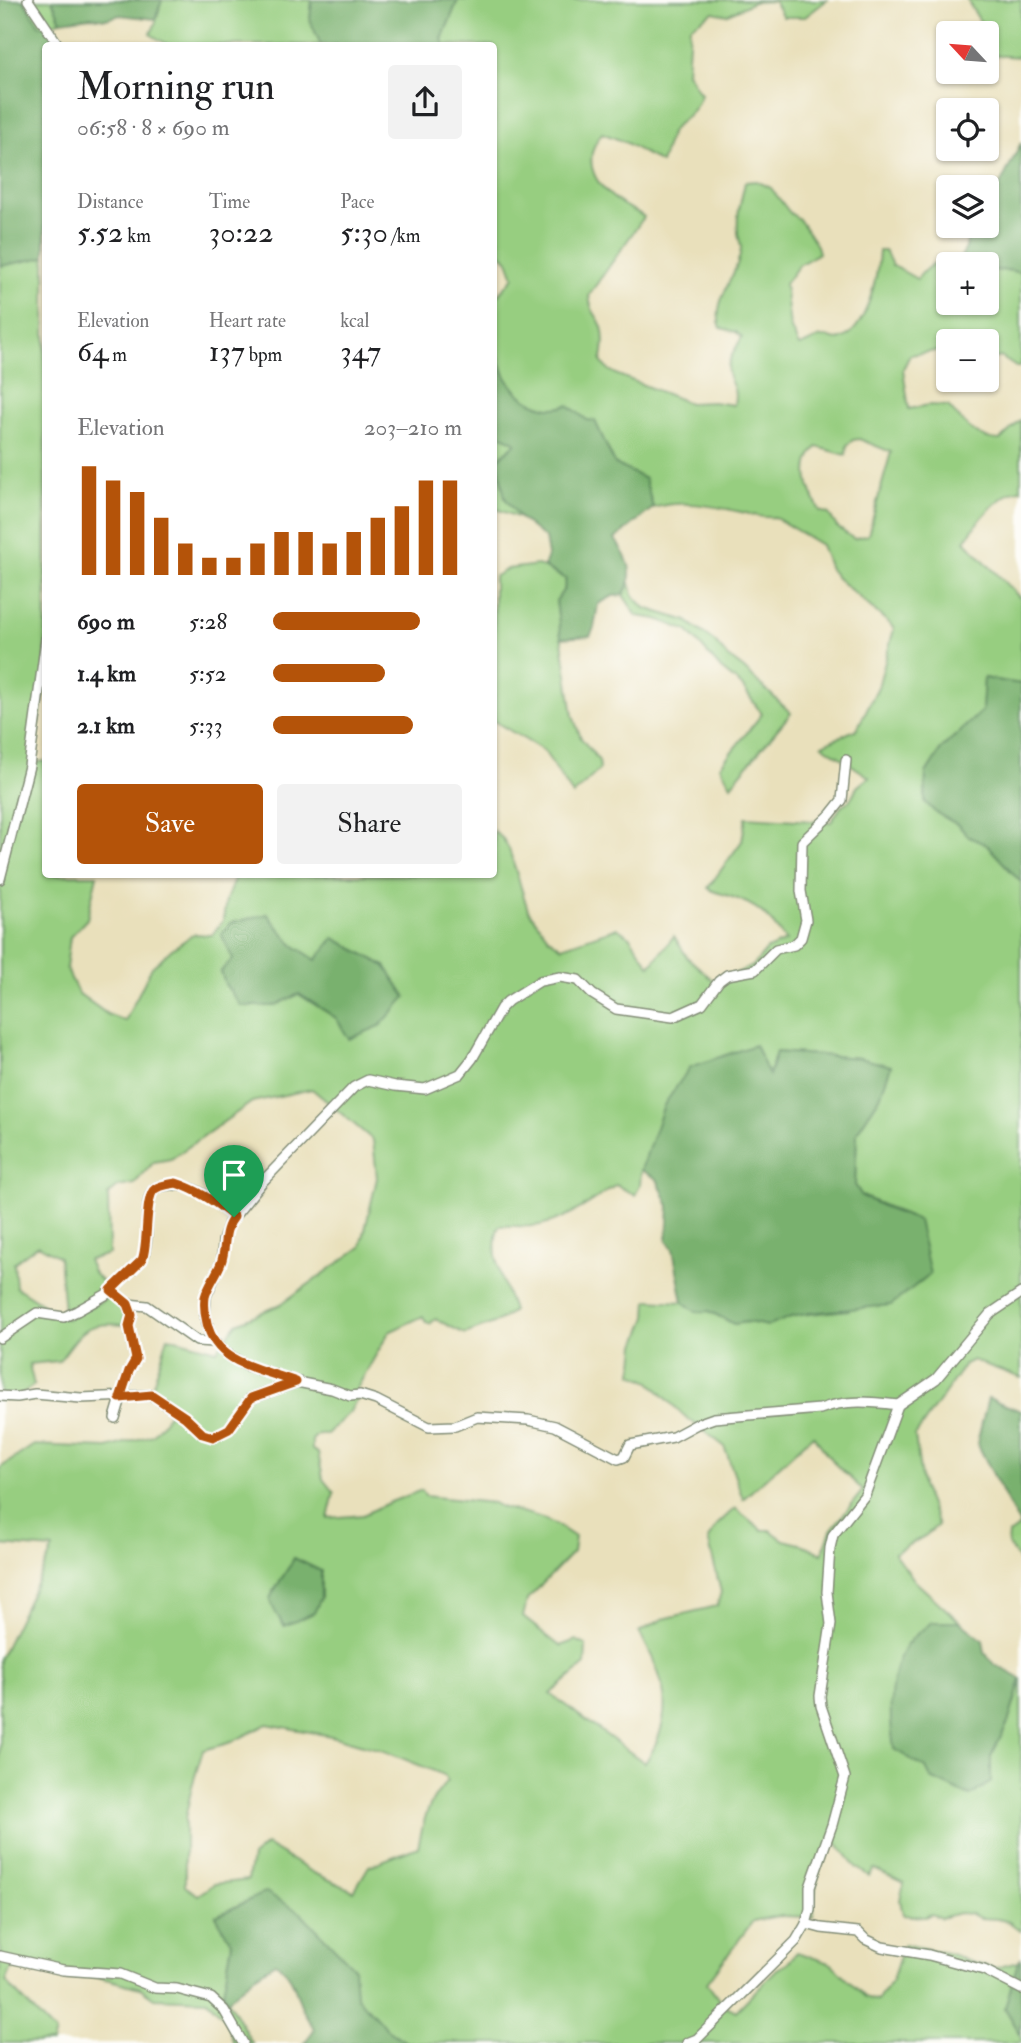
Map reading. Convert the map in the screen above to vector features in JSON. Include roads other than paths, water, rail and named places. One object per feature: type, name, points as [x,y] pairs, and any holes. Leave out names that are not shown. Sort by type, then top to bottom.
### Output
[{"type":"street","points":[[27,0],[56,42]]},
{"type":"street","points":[[0,879],[29,766],[42,669]]},
{"type":"street","points":[[846,760],[842,800],[831,815],[802,842],[801,891],[806,920],[801,938],[794,945],[776,949],[755,970],[727,975],[719,981],[702,1004],[673,1017],[616,1009],[592,994],[578,980],[560,977],[531,984],[501,1008],[472,1059],[460,1074],[425,1089],[368,1080],[354,1087],[262,1182],[229,1223],[223,1241],[222,1260],[205,1296],[205,1315],[209,1334],[233,1360],[296,1382],[332,1389],[350,1396],[368,1397],[429,1427],[455,1426],[477,1417],[555,1426],[618,1459],[624,1457],[630,1445],[673,1437],[696,1424],[714,1418],[820,1409],[864,1401],[898,1405]]},
{"type":"street","points":[[0,1338],[37,1313],[64,1317],[111,1290],[142,1260],[148,1234],[148,1205],[151,1192],[156,1187],[176,1183],[192,1188],[234,1217]]},
{"type":"street","points":[[111,1290],[128,1304],[132,1315],[129,1326],[136,1359],[129,1371],[115,1418]]},
{"type":"street","points":[[687,2043],[697,2039],[796,1941],[806,1924],[810,1909],[810,1887],[845,1777],[820,1696],[831,1624],[827,1592],[830,1548],[834,1535],[865,1494],[898,1405],[936,1379],[990,1314],[1021,1293]]},
{"type":"street","points":[[128,1304],[147,1306],[197,1341],[215,1342]]},
{"type":"street","points":[[0,1396],[35,1394],[120,1398],[152,1395],[185,1417],[203,1434],[213,1437],[229,1429],[251,1398],[296,1382]]},
{"type":"street","points":[[806,1924],[858,1932],[881,1947],[929,1955],[984,1970],[1021,1989]]},
{"type":"street","points":[[0,1956],[63,1970],[120,1974],[155,1988],[177,1989],[211,1998],[224,2010],[243,2043]]}]
